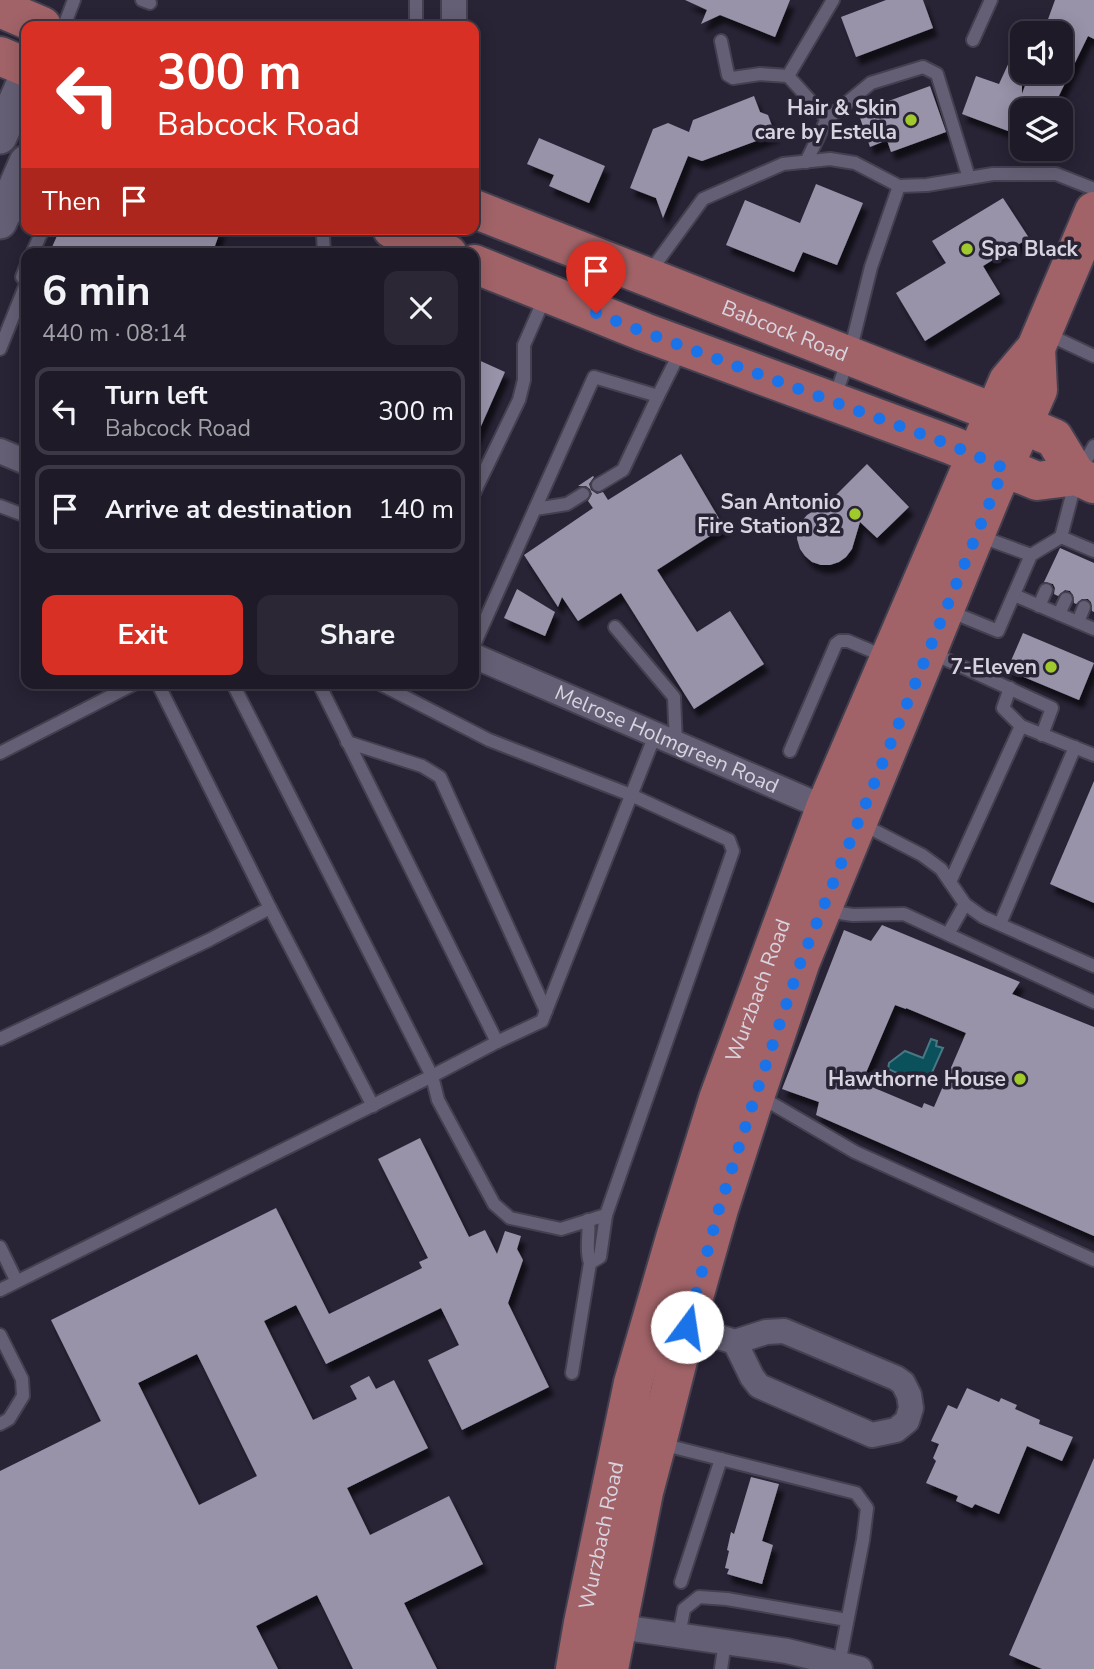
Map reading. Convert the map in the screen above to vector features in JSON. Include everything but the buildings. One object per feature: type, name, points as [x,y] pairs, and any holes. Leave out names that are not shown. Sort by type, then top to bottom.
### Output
[{"type":"main road","points":[[0,8],[30,21]]},
{"type":"main road","points":[[0,56],[21,65]]},
{"type":"main road","name":"Babcock Road","points":[[479,211],[1054,438],[1088,469]]},
{"type":"main road","name":"Wurzbach Road","points":[[576,1669],[600,1625],[645,1492],[719,1209],[801,961],[822,911],[841,815],[889,659],[990,462],[1009,419],[1038,390],[1039,340],[1082,250],[1094,211]]},
{"type":"main road","points":[[410,235],[448,248]]},
{"type":"main road","points":[[479,262],[547,293],[1037,481],[1088,469]]},
{"type":"main road","name":"Wurzbach Road","points":[[609,1669],[600,1625],[633,1383],[718,1099],[841,815],[928,651],[976,534],[990,462]]},
{"type":"street","points":[[454,0],[454,21]]},
{"type":"street","points":[[0,137],[21,88]]},
{"type":"street","points":[[10,217],[21,179]]},
{"type":"street","name":"Melrose Holmgreen Road","points":[[479,658],[841,815]]},
{"type":"street","points":[[687,1327],[735,1342],[766,1332],[784,1331],[896,1378],[909,1395],[911,1408],[906,1421],[896,1430],[872,1435],[759,1386],[735,1342]]},
{"type":"street","points":[[600,1625],[787,1651],[849,1666]]},
{"type":"lane","points":[[66,21],[74,0]]},
{"type":"lane","points":[[416,0],[416,21]]},
{"type":"lane","points":[[788,76],[833,0]]},
{"type":"lane","points":[[974,40],[991,0]]},
{"type":"lane","points":[[721,41],[728,75],[733,78],[760,74],[788,76],[827,120]]},
{"type":"lane","points":[[806,162],[827,120],[871,83],[923,67],[937,74],[969,178]]},
{"type":"lane","points":[[647,276],[703,199],[783,164],[830,159],[855,163],[899,186],[927,186],[993,174],[1056,174],[1094,189]]},
{"type":"lane","points":[[834,402],[849,356],[871,267],[899,186]]},
{"type":"lane","points":[[479,482],[519,400],[524,380],[524,345],[547,293]]},
{"type":"lane","points":[[0,349],[21,296]]},
{"type":"lane","points":[[1039,340],[1094,356]]},
{"type":"lane","points":[[598,485],[623,470],[682,346]]},
{"type":"lane","points":[[479,634],[594,377],[658,396]]},
{"type":"lane","points":[[1064,542],[1088,469]]},
{"type":"lane","points":[[535,509],[567,504],[583,494]]},
{"type":"lane","points":[[0,506],[21,514]]},
{"type":"lane","points":[[976,534],[1031,555],[1064,542],[1089,553]]},
{"type":"lane","points":[[945,609],[998,631],[1031,555]]},
{"type":"lane","points":[[1039,606],[1046,590]]},
{"type":"lane","points":[[1014,595],[1094,629]]},
{"type":"lane","points":[[1059,614],[1066,599]]},
{"type":"lane","points":[[1078,622],[1084,607]]},
{"type":"lane","points":[[0,1290],[542,1021],[631,795],[666,739],[674,697],[615,627]]},
{"type":"lane","points":[[790,751],[840,641],[848,641],[889,659]]},
{"type":"lane","points":[[928,651],[1052,708],[1042,735]]},
{"type":"lane","points":[[1010,688],[1003,708],[1021,726],[1094,755]]},
{"type":"lane","points":[[0,753],[124,689]]},
{"type":"lane","points":[[160,689],[373,1106]]},
{"type":"lane","points":[[236,689],[432,1076],[438,1100],[494,1204],[510,1218],[561,1229],[606,1214]]},
{"type":"lane","points":[[320,689],[497,1042]]},
{"type":"lane","points":[[390,689],[489,740],[631,795],[729,840],[733,852],[606,1214],[600,1256],[590,1263]]},
{"type":"lane","points":[[950,882],[1021,726]]},
{"type":"lane","points":[[347,742],[422,766],[440,777],[546,1011]]},
{"type":"lane","points":[[1000,924],[1074,747]]},
{"type":"lane","points":[[841,815],[922,855],[942,869],[965,904],[983,917],[1094,966]]},
{"type":"lane","points":[[948,934],[965,904]]},
{"type":"lane","points":[[0,1039],[209,940],[270,908]]},
{"type":"lane","points":[[822,911],[853,915],[904,914],[1094,1002]]},
{"type":"lane","points":[[756,1094],[855,1152],[1092,1259]]},
{"type":"lane","points":[[572,1373],[590,1263],[587,1254],[590,1231],[588,1220]]},
{"type":"lane","points":[[0,1247],[16,1280]]},
{"type":"lane","points":[[0,1335],[22,1379],[23,1396],[9,1419],[0,1424]]},
{"type":"lane","points":[[657,1443],[856,1493],[867,1508],[847,1620],[849,1666]]},
{"type":"lane","points":[[681,1581],[721,1459]]},
{"type":"lane","points":[[678,1635],[684,1609],[699,1597],[727,1599],[847,1620]]},
{"type":"lane","points":[[721,1669],[725,1642]]},
{"type":"shaded area","points":[[931,1039],[937,1041],[936,1046],[943,1048],[926,1086],[888,1069],[889,1063],[905,1051],[923,1058]]},
{"type":"place","name":"Hair & Skin care by Estella","points":[[911,120]]},
{"type":"place","name":"Spa Black","points":[[967,249]]},
{"type":"place","name":"San Antonio Fire Station 32","points":[[855,514]]},
{"type":"place","name":"7-Eleven","points":[[1051,667]]},
{"type":"place","name":"Hawthorne House","points":[[1020,1079]]},
{"type":"route","points":[[596,313],[951,445],[1004,468],[801,961],[719,1209],[687,1327]]}]
